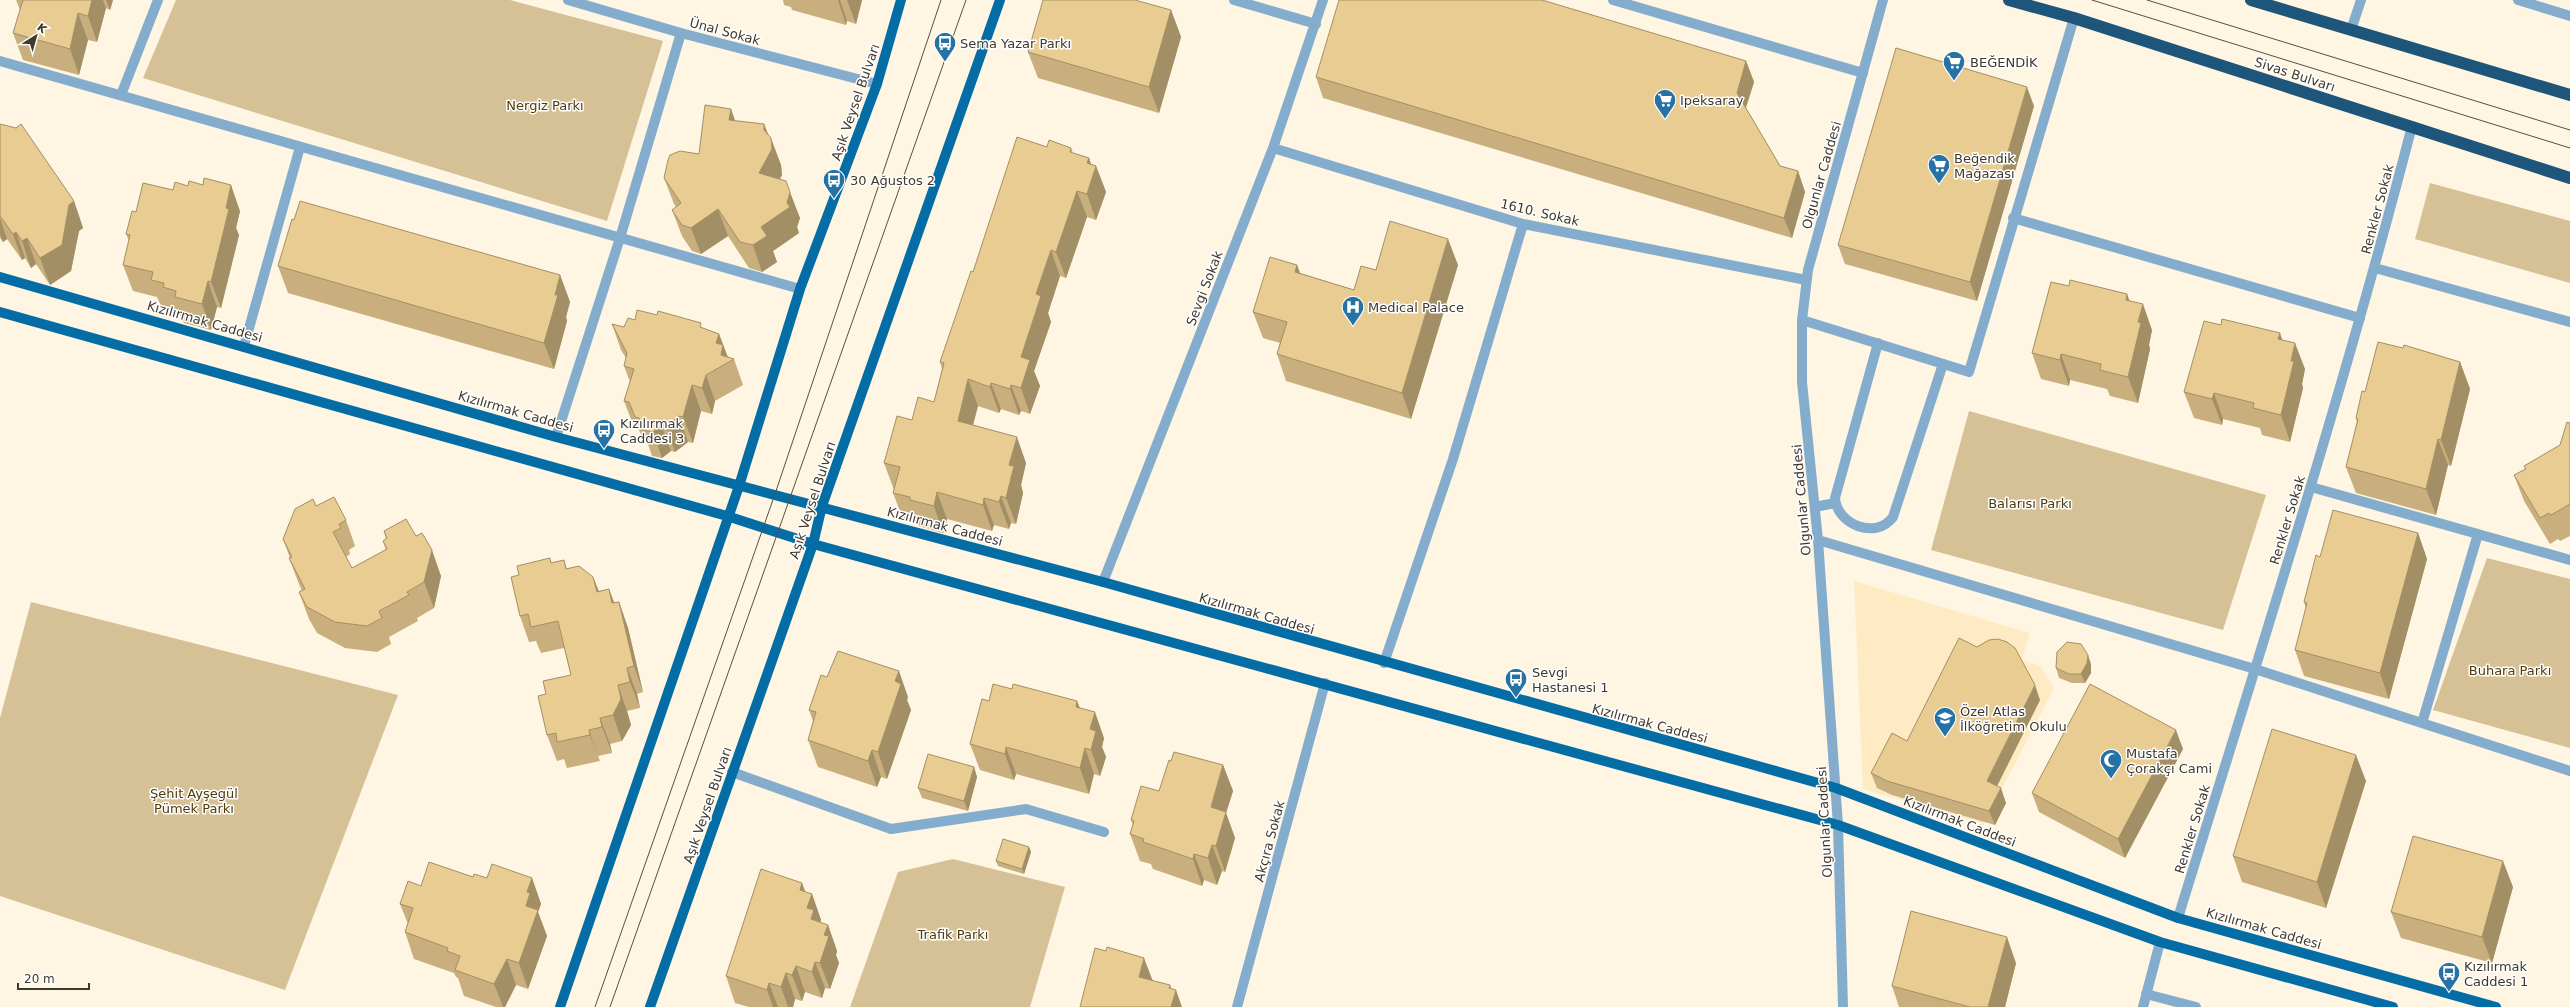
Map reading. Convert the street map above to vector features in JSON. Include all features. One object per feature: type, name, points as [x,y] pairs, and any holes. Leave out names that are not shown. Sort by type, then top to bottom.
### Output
[{"type":"highway","name":"Sivas Bulvarı","points":[[2010,0],[2074,18],[2570,178]]},
{"type":"highway","points":[[2251,0],[2570,95]]},
{"type":"main road","name":"Aşık Veysel Bulvarı","points":[[560,1007],[727,516],[739,486],[800,289],[877,84],[901,0]]},
{"type":"main road","name":"Aşık Veysel Bulvarı","points":[[650,1007],[813,544],[822,506],[1000,0]]},
{"type":"main road","name":"Kızılırmak Caddesi","points":[[0,277],[556,437],[739,486],[822,506],[1103,582],[1384,663],[1836,788],[2178,918],[2496,1007]]},
{"type":"main road","points":[[0,312],[727,516],[813,544],[1325,683],[1838,825],[2160,942],[2393,1007]]},
{"type":"street","points":[[121,95],[158,0]]},
{"type":"street","name":"Ünal Sokak","points":[[568,0],[681,33],[877,84]]},
{"type":"street","points":[[1234,0],[1316,24]]},
{"type":"street","name":"Sevgi Sokak","points":[[1103,582],[1273,148],[1323,0]]},
{"type":"street","points":[[1613,0],[1863,74]]},
{"type":"street","name":"Olgunlar Caddesi","points":[[1844,1007],[1836,788],[1818,540],[1802,382],[1802,320],[1806,280],[1883,0]]},
{"type":"street","points":[[2351,30],[2361,0]]},
{"type":"street","points":[[2518,0],[2570,16]]},
{"type":"street","points":[[1802,320],[1969,372],[2013,218],[2074,18]]},
{"type":"street","points":[[556,437],[620,238],[681,33]]},
{"type":"street","points":[[0,61],[800,289]]},
{"type":"street","name":"Renkler Sokak","points":[[2178,918],[2311,487],[2375,268],[2412,126]]},
{"type":"street","points":[[244,346],[300,147]]},
{"type":"street","name":"1610. Sokak","points":[[1273,148],[1523,224],[1806,280]]},
{"type":"street","points":[[2013,218],[2360,318]]},
{"type":"street","points":[[1384,663],[1453,459],[1523,224]]},
{"type":"street","points":[[2375,268],[2570,322]]},
{"type":"street","points":[[1878,344],[1835,503],[1841,515],[1846,520],[1864,527],[1876,529],[1888,523],[1893,517],[1942,364]]},
{"type":"street","points":[[2311,487],[2570,560]]},
{"type":"street","points":[[1815,507],[1835,503]]},
{"type":"street","points":[[2422,723],[2478,534]]},
{"type":"street","points":[[1818,540],[2255,668],[2570,771]]},
{"type":"street","name":"Akçıra Sokak","points":[[1237,1007],[1325,683]]},
{"type":"street","points":[[732,772],[891,829],[1026,809],[1104,832]]},
{"type":"street","points":[[2143,1007],[2160,942]]},
{"type":"street","points":[[2146,994],[2196,1007]]},
{"type":"shaded area","name":"Özel Atlas İlköğretim Okulu","points":[[1854,581],[2030,633],[2022,660],[2040,666],[2054,688],[1984,824],[1863,789]]},
{"type":"green space","name":"Nergiz Parkı","points":[[176,0],[510,0],[663,41],[607,221],[143,78]]},
{"type":"green space","points":[[2430,183],[2570,221],[2570,283],[2415,239]]},
{"type":"green space","name":"Balarısı Parkı","points":[[1969,411],[2266,495],[2223,630],[1931,550]]},
{"type":"green space","name":"Buhara Parkı","points":[[2487,558],[2570,579],[2570,748],[2433,710]]},
{"type":"green space","name":"Şehit Ayşegül Pümek Parkı","points":[[31,602],[398,695],[285,990],[0,896],[0,718]]},
{"type":"green space","name":"Trafik Parkı","points":[[953,859],[1065,887],[1030,1007],[850,1007],[898,872]]},
{"type":"building","points":[[23,0],[92,0],[88,16],[78,13],[70,49],[13,33]]},
{"type":"building","points":[[1043,0],[1135,0],[1171,10],[1149,87],[1028,52]]},
{"type":"building","name":"Ipeksaray","points":[[1339,0],[1542,0],[1746,61],[1737,93],[1780,166],[1798,171],[1784,218],[1316,77]]},
{"type":"building","name":"Beğendik Mağazası","points":[[1896,48],[2027,87],[1970,282],[1838,245]]},
{"type":"building","points":[[705,105],[731,109],[729,120],[764,124],[764,130],[771,138],[772,149],[759,173],[786,181],[790,192],[787,203],[790,207],[761,227],[767,236],[753,245],[740,242],[718,209],[691,228],[682,225],[672,210],[681,203],[664,178],[668,160],[670,155],[680,151],[699,154]]},
{"type":"building","points":[[0,124],[16,128],[21,124],[74,201],[69,205],[62,245],[40,258],[27,238],[22,241],[16,232],[13,234],[0,216]]},
{"type":"building","points":[[1017,137],[1047,147],[1049,140],[1071,148],[1070,152],[1089,158],[1087,163],[1096,166],[1087,194],[1077,191],[1056,252],[1051,250],[1036,294],[1041,296],[1021,357],[1030,360],[1021,388],[1011,385],[1010,389],[991,383],[990,387],[968,379],[958,421],[1017,437],[1009,465],[1014,466],[1006,498],[1001,496],[999,502],[984,498],[983,505],[937,492],[934,506],[910,500],[910,497],[893,493],[900,467],[884,463],[897,416],[912,420],[918,397],[934,402],[944,363],[940,362],[971,271],[973,272]]},
{"type":"building","points":[[204,178],[231,185],[226,208],[229,209],[211,282],[208,281],[202,304],[175,297],[176,291],[163,287],[164,283],[151,280],[153,272],[123,265],[130,235],[126,234],[132,211],[136,212],[143,183],[173,190],[175,182],[188,186],[189,181],[203,185]]},
{"type":"building","points":[[300,201],[560,275],[555,295],[558,295],[544,343],[278,266],[292,219],[294,220]]},
{"type":"building","name":"Medical Palace","points":[[1390,221],[1448,239],[1402,393],[1277,354],[1287,322],[1253,312],[1270,257],[1297,265],[1295,272],[1354,290],[1361,266],[1376,270]]},
{"type":"building","points":[[2070,280],[2127,294],[2126,300],[2143,304],[2138,322],[2141,323],[2128,377],[2100,370],[2101,364],[2061,354],[2060,360],[2032,353],[2051,282],[2069,286]]},
{"type":"building","points":[[637,310],[657,315],[658,311],[701,323],[700,327],[719,334],[716,343],[723,345],[721,355],[734,359],[706,375],[702,388],[692,385],[683,417],[679,416],[666,426],[661,424],[653,432],[642,430],[639,418],[635,417],[629,402],[624,401],[634,369],[624,366],[627,353],[612,324],[624,327],[628,318],[635,320]]},
{"type":"building","points":[[2222,319],[2280,333],[2278,339],[2295,343],[2291,361],[2294,361],[2281,415],[2253,408],[2254,403],[2214,393],[2212,399],[2184,392],[2204,321],[2221,325]]},
{"type":"building","points":[[2378,342],[2403,348],[2404,345],[2460,362],[2441,440],[2438,439],[2426,489],[2346,467],[2358,419],[2356,418],[2362,391],[2365,392]]},
{"type":"building","points":[[2567,422],[2570,423],[2570,504],[2551,515],[2549,513],[2540,518],[2514,475],[2526,469],[2524,466],[2560,445]]},
{"type":"building","points":[[334,497],[346,520],[339,524],[341,528],[333,532],[352,568],[387,549],[383,541],[387,538],[384,531],[406,519],[416,536],[422,533],[432,550],[424,582],[407,592],[409,595],[379,611],[382,618],[367,626],[335,622],[307,607],[299,592],[305,589],[289,558],[292,557],[283,539],[295,509],[313,499],[316,506]]},
{"type":"building","points":[[2333,510],[2418,533],[2380,673],[2295,650],[2307,603],[2304,602],[2316,555],[2320,557]]},
{"type":"building","points":[[550,558],[551,563],[564,560],[566,569],[579,566],[593,577],[597,592],[609,589],[612,603],[619,602],[634,666],[627,668],[630,682],[618,685],[621,699],[613,715],[600,718],[602,727],[589,730],[590,735],[557,742],[556,733],[547,735],[538,696],[546,694],[543,681],[571,675],[558,621],[531,627],[528,614],[520,616],[511,577],[519,575],[517,566]]},
{"type":"building","points":[[1959,638],[1977,647],[1989,640],[1998,639],[2007,642],[2015,648],[2035,685],[1987,781],[2001,788],[1989,811],[1887,781],[1871,773],[1892,733],[1907,741]]},
{"type":"building","points":[[2067,642],[2081,644],[2088,655],[2087,663],[2081,674],[2069,674],[2056,668],[2057,652]]},
{"type":"building","points":[[838,651],[899,671],[895,681],[901,684],[878,752],[872,750],[868,761],[808,740],[816,712],[809,710],[821,675],[827,677]]},
{"type":"building","points":[[993,684],[1012,689],[1013,684],[1077,701],[1076,707],[1095,712],[1090,729],[1096,731],[1091,750],[1085,748],[1080,768],[1006,747],[1005,754],[970,744],[982,699],[989,701]]},
{"type":"building","name":"Mustafa Çorakçı Cami","points":[[2090,684],[2176,730],[2118,839],[2032,793]]},
{"type":"building","points":[[2272,729],[2356,755],[2317,882],[2233,856]]},
{"type":"building","points":[[1174,752],[1223,765],[1211,807],[1226,812],[1216,846],[1212,845],[1208,858],[1194,854],[1193,859],[1143,842],[1144,839],[1130,834],[1134,821],[1131,820],[1141,786],[1159,791],[1169,760],[1171,761]]},
{"type":"building","points":[[928,754],[974,767],[964,801],[918,788]]},
{"type":"building","points":[[2413,836],[2503,861],[2482,937],[2391,912]]},
{"type":"building","points":[[1003,839],[1029,847],[1022,869],[996,861]]},
{"type":"building","points":[[429,862],[473,877],[474,874],[487,878],[492,864],[532,878],[527,892],[530,893],[526,906],[538,910],[519,963],[507,959],[494,984],[455,970],[460,956],[447,951],[448,948],[405,932],[413,908],[400,904],[408,881],[421,886]]},
{"type":"building","points":[[761,869],[802,883],[800,890],[812,894],[807,908],[814,910],[811,919],[828,925],[824,935],[829,936],[820,963],[815,962],[812,972],[796,966],[792,975],[786,973],[781,987],[769,983],[767,990],[726,976]]},
{"type":"building","points":[[1911,911],[2007,937],[1988,1007],[1970,1007],[1892,986]]},
{"type":"building","points":[[1107,947],[1144,958],[1139,977],[1170,985],[1169,988],[1176,990],[1171,1007],[1080,1007],[1095,948],[1106,951]]},
{"type":"tram line","points":[[595,1007],[775,494],[941,0]]},
{"type":"tram line","points":[[610,1007],[966,0]]},
{"type":"tram line","points":[[2092,0],[2570,148]]},
{"type":"tram line","points":[[2147,0],[2570,130]]},
{"type":"place","name":"Sema Yazar Parkı","points":[[945,62]]},
{"type":"place","name":"BEĞENDİK","points":[[1954,82]]},
{"type":"place","name":"Ipeksaray","points":[[1665,120]]},
{"type":"place","name":"Beğendik Mağazası","points":[[1939,184]]},
{"type":"place","name":"30 Ağustos 2","points":[[834,200]]},
{"type":"place","name":"Medical Palace","points":[[1353,326]]},
{"type":"place","name":"Kızılırmak Caddesi 3","points":[[604,450]]},
{"type":"place","name":"Sevgi Hastanesi 1","points":[[1516,698]]},
{"type":"place","name":"Özel Atlas İlköğretim Okulu","points":[[1945,738]]},
{"type":"place","name":"Mustafa Çorakçı Cami","points":[[2111,780]]},
{"type":"place","name":"Kızılırmak Caddesi 1","points":[[2449,992]]}]
